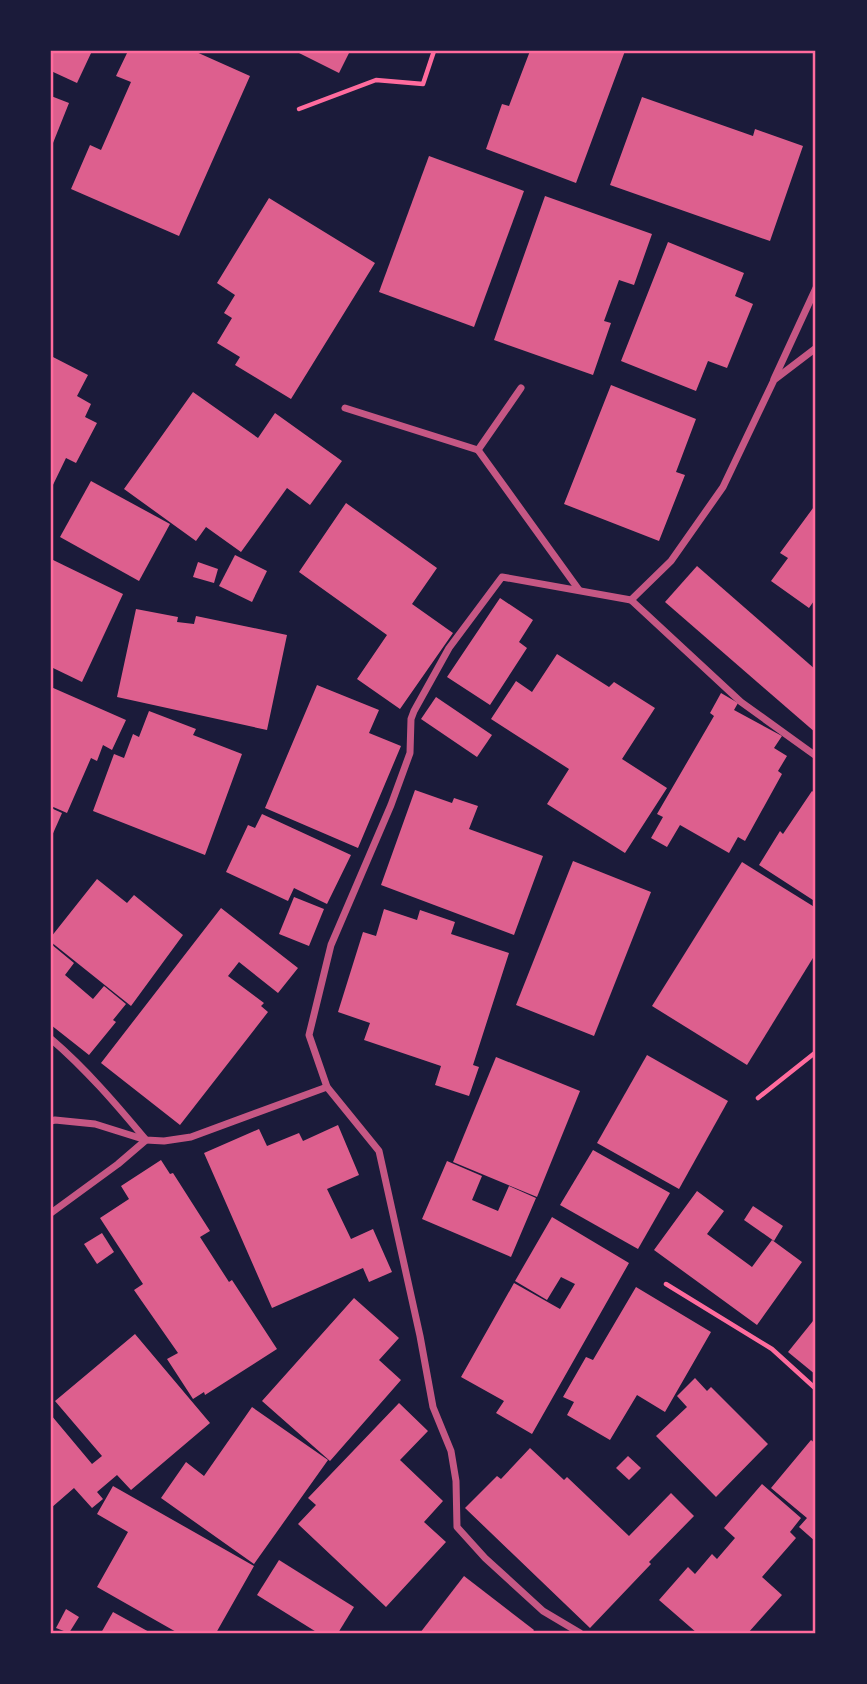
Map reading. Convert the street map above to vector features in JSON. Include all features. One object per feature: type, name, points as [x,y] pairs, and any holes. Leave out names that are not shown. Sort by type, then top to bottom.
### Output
[{"type":"street","points":[[631,600],[671,562],[723,487],[816,288]]},
{"type":"street","points":[[774,380],[816,348]]},
{"type":"street","points":[[478,450],[521,388]]},
{"type":"street","points":[[345,408],[478,450],[579,590]]},
{"type":"street","points":[[580,1633],[544,1611],[485,1558],[457,1527],[456,1480],[451,1451],[433,1407],[379,1151],[327,1087],[309,1035],[331,945],[391,805],[410,753],[411,719],[414,711],[449,648],[502,577],[631,600],[741,702],[816,757]]},
{"type":"street","points":[[51,1039],[72,1057],[146,1140]]},
{"type":"street","points":[[51,1121],[95,1124],[146,1140],[164,1141],[191,1137],[327,1087]]},
{"type":"street","points":[[51,1213],[146,1140]]},
{"type":"path","points":[[299,109],[376,80],[422,84],[434,51]]},
{"type":"path","points":[[758,1098],[816,1052]]},
{"type":"path","points":[[666,1284],[772,1349],[816,1389]]},
{"type":"building","points":[[51,51],[92,51],[77,83],[51,71]]},
{"type":"building","points":[[128,51],[194,51],[250,76],[179,236],[71,189],[90,145],[101,150],[131,82],[116,76]]},
{"type":"building","points":[[295,51],[350,51],[339,73]]},
{"type":"building","points":[[530,51],[625,51],[576,183],[486,149],[502,104],[509,106]]},
{"type":"building","points":[[51,96],[69,103],[51,148]]},
{"type":"building","points":[[642,97],[753,136],[755,129],[803,146],[770,241],[610,185]]},
{"type":"building","points":[[429,156],[524,191],[474,327],[379,292]]},
{"type":"building","points":[[545,196],[652,234],[634,285],[619,280],[604,321],[611,323],[593,375],[494,340]]},
{"type":"building","points":[[269,198],[375,263],[291,399],[235,365],[240,357],[217,343],[232,318],[224,313],[235,295],[217,283]]},
{"type":"building","points":[[668,242],[744,273],[735,296],[753,304],[727,368],[708,361],[696,391],[621,361]]},
{"type":"building","points":[[51,356],[88,375],[77,396],[91,404],[85,417],[97,423],[76,463],[66,458],[51,489]]},
{"type":"building","points":[[611,385],[696,419],[676,472],[685,475],[659,541],[564,504]]},
{"type":"building","points":[[193,392],[258,438],[275,413],[342,461],[310,505],[287,488],[241,552],[206,527],[196,541],[124,489]]},
{"type":"building","points":[[91,481],[170,524],[139,581],[60,537]]},
{"type":"building","points":[[346,503],[437,568],[412,604],[453,633],[400,709],[357,679],[387,635],[299,572]]},
{"type":"building","points":[[816,504],[816,598],[809,608],[771,581],[788,558],[780,553]]},
{"type":"building","points":[[235,555],[267,571],[252,602],[219,586]]},
{"type":"building","points":[[51,559],[123,594],[82,682],[51,667]]},
{"type":"building","points":[[198,562],[218,569],[214,583],[193,577]]},
{"type":"building","points":[[697,566],[816,670],[816,733],[665,602]]},
{"type":"building","points":[[500,598],[533,620],[519,642],[527,648],[490,705],[447,677]]},
{"type":"building","points":[[136,609],[178,617],[177,622],[194,624],[196,616],[287,635],[267,730],[117,697]]},
{"type":"building","points":[[557,654],[609,687],[614,682],[655,708],[622,759],[667,788],[625,853],[547,804],[569,769],[491,719],[516,681],[532,692]]},
{"type":"building","points":[[317,685],[379,710],[369,733],[401,746],[358,848],[265,808]]},
{"type":"building","points":[[51,687],[126,720],[112,750],[103,745],[97,761],[91,758],[67,813],[51,806]]},
{"type":"building","points":[[721,693],[738,703],[734,710],[782,736],[774,748],[787,756],[778,771],[782,774],[745,841],[738,837],[729,853],[680,825],[667,847],[651,838],[663,817],[657,814],[714,716],[710,713]]},
{"type":"building","points":[[436,697],[492,735],[477,757],[421,719]]},
{"type":"building","points":[[149,711],[196,729],[193,735],[242,754],[205,855],[93,811],[114,754],[124,758],[133,734],[139,737]]},
{"type":"building","points":[[415,790],[452,803],[454,798],[478,806],[469,829],[543,856],[514,935],[381,885]]},
{"type":"building","points":[[812,791],[816,794],[816,902],[759,865],[780,831],[783,834]]},
{"type":"building","points":[[51,808],[62,813],[51,838]]},
{"type":"building","points":[[262,814],[351,855],[327,904],[294,888],[288,901],[226,872],[248,825],[255,828]]},
{"type":"building","points":[[573,861],[651,892],[594,1036],[516,1005]]},
{"type":"building","points":[[742,862],[816,908],[816,953],[747,1065],[652,1006]]},
{"type":"building","points":[[97,879],[127,903],[134,895],[183,935],[131,1006],[51,942],[51,937]]},
{"type":"building","points":[[294,897],[324,909],[309,946],[279,934]]},
{"type":"building","points":[[221,908],[298,968],[278,993],[239,962],[228,976],[264,1003],[261,1006],[268,1012],[180,1125],[101,1063]]},
{"type":"building","points":[[384,909],[417,920],[420,910],[455,922],[451,934],[509,953],[473,1065],[479,1067],[469,1096],[435,1085],[441,1066],[364,1040],[370,1023],[338,1012],[363,932],[376,936]]},
{"type":"building","points":[[51,944],[74,963],[65,975],[93,999],[104,986],[126,1004],[113,1020],[116,1022],[89,1055],[51,1025]]},
{"type":"building","points":[[647,1055],[728,1101],[679,1189],[597,1143]]},
{"type":"building","points":[[496,1057],[580,1091],[537,1197],[453,1162]]},
{"type":"building","points":[[338,1125],[359,1175],[327,1189],[351,1239],[373,1229],[392,1272],[369,1282],[363,1268],[272,1308],[204,1153],[259,1129],[267,1146],[299,1133],[303,1141]]},
{"type":"building","points":[[593,1150],[670,1193],[638,1249],[560,1205]]},
{"type":"building","points":[[161,1160],[170,1174],[173,1173],[210,1231],[200,1237],[277,1349],[205,1395],[204,1392],[193,1399],[167,1359],[178,1353],[134,1290],[143,1284],[100,1218],[129,1199],[121,1186]]},
{"type":"building","points":[[447,1161],[482,1176],[472,1200],[498,1211],[509,1186],[536,1198],[511,1257],[422,1219]]},
{"type":"building","points":[[697,1191],[724,1211],[707,1234],[752,1267],[772,1240],[802,1262],[757,1325],[654,1250]]},
{"type":"building","points":[[753,1206],[783,1226],[774,1241],[744,1220]]},
{"type":"building","points":[[552,1217],[629,1263],[532,1434],[496,1413],[504,1401],[461,1377],[514,1283],[560,1309],[575,1284],[561,1277],[547,1300],[515,1281]]},
{"type":"building","points":[[102,1233],[114,1252],[97,1264],[84,1244]]},
{"type":"building","points":[[636,1287],[711,1332],[665,1412],[637,1395],[610,1440],[567,1415],[574,1402],[563,1397],[586,1357],[593,1360]]},
{"type":"building","points":[[354,1298],[399,1338],[379,1360],[401,1380],[330,1461],[262,1401]]},
{"type":"building","points":[[813,1321],[816,1323],[816,1375],[788,1352]]},
{"type":"building","points":[[135,1334],[210,1423],[131,1490],[117,1475],[97,1492],[103,1499],[92,1508],[74,1488],[51,1508],[51,1415],[92,1464],[102,1456],[55,1401]]},
{"type":"building","points":[[695,1378],[707,1391],[711,1387],[768,1444],[716,1497],[656,1436],[687,1407],[677,1396]]},
{"type":"building","points":[[399,1403],[428,1431],[400,1460],[443,1501],[424,1522],[446,1542],[386,1607],[298,1524],[316,1505],[308,1498]]},
{"type":"building","points":[[252,1407],[328,1460],[254,1564],[161,1498],[186,1462],[204,1476]]},
{"type":"building","points":[[811,1440],[816,1444],[816,1542],[799,1527],[807,1518],[771,1488]]},
{"type":"building","points":[[530,1448],[564,1480],[567,1477],[629,1536],[671,1493],[694,1516],[590,1628],[465,1508],[497,1476],[501,1479]]},
{"type":"building","points":[[628,1456],[641,1468],[629,1480],[616,1468]]},
{"type":"building","points":[[762,1484],[801,1518],[790,1532],[796,1538],[762,1577],[782,1595],[748,1633],[697,1633],[659,1600],[688,1567],[695,1574],[712,1554],[717,1559],[735,1538],[724,1528]]},
{"type":"building","points":[[113,1486],[254,1566],[216,1633],[178,1633],[97,1587],[128,1532],[97,1514]]},
{"type":"building","points":[[279,1560],[354,1607],[338,1633],[318,1633],[257,1595]]},
{"type":"building","points":[[464,1576],[534,1630],[532,1633],[420,1633]]},
{"type":"building","points":[[66,1609],[79,1617],[69,1633],[56,1628]]},
{"type":"building","points":[[113,1612],[151,1633],[101,1633]]}]
